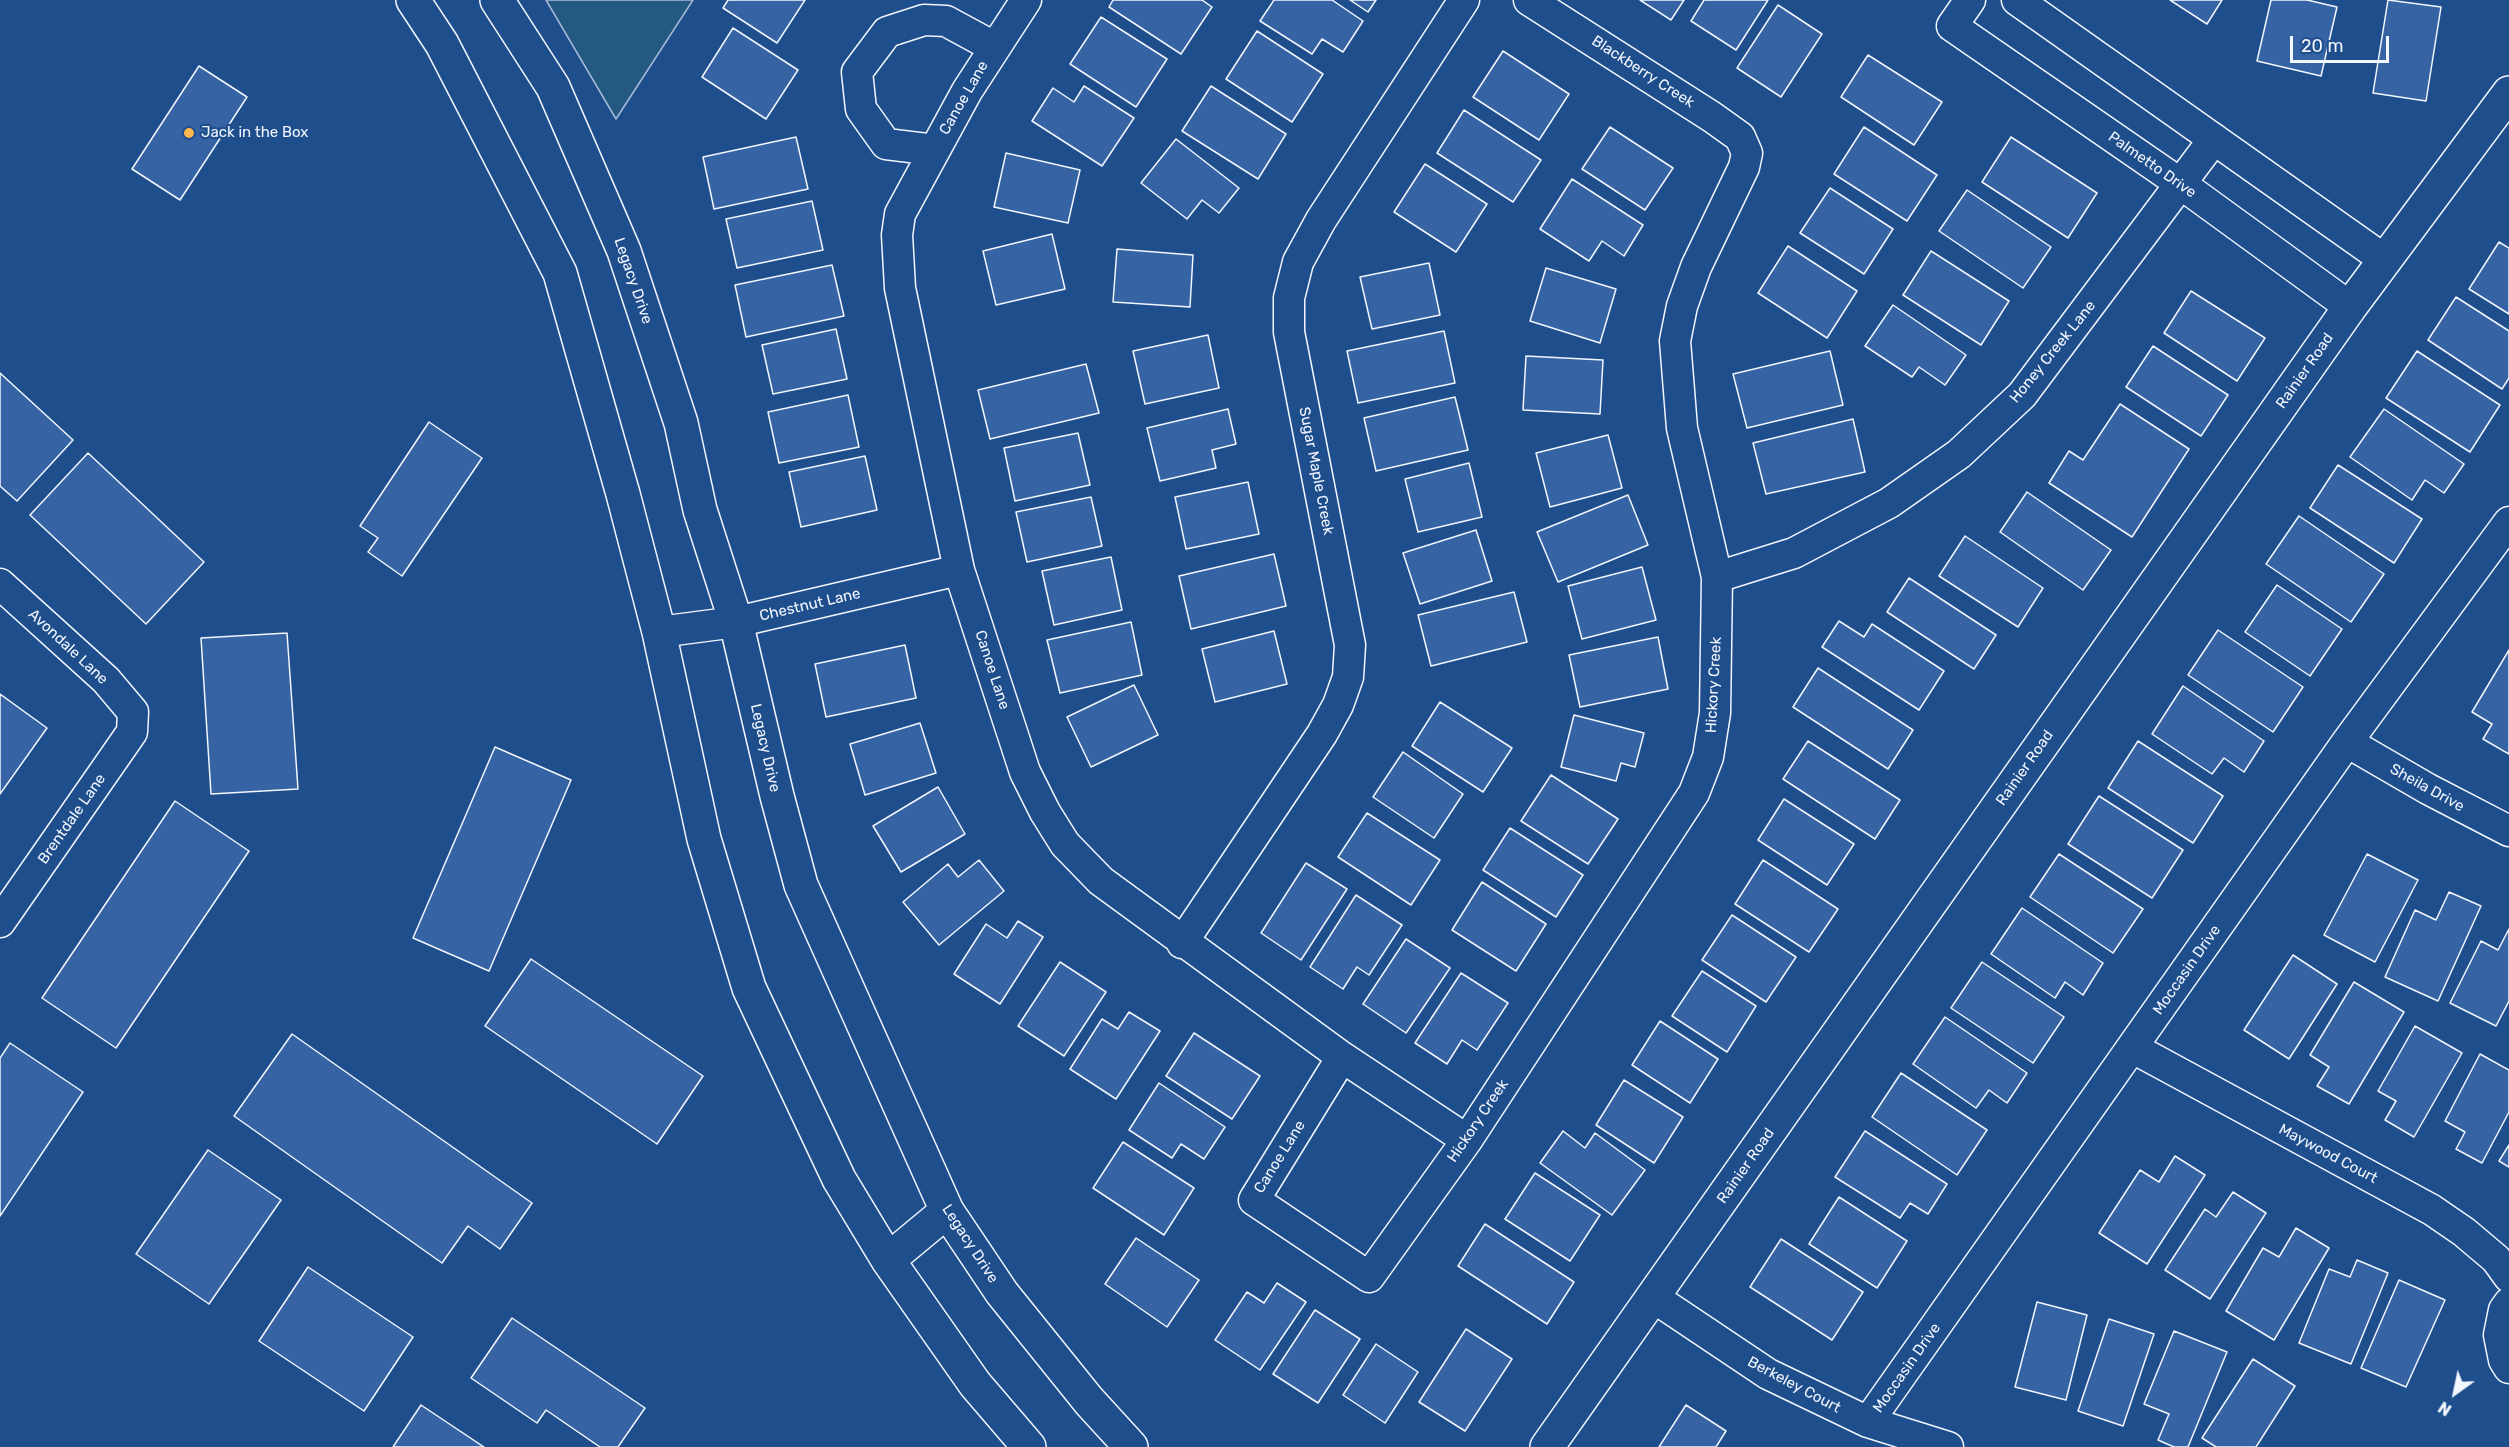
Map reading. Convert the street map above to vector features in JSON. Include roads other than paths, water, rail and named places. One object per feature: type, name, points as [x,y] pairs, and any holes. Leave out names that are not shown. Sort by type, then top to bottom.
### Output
[{"type":"main road","points":[[413,0],[442,44],[560,273],[623,494],[659,632],[704,839],[749,988],[839,1179],[888,1260],[975,1384],[1029,1447]]},
{"type":"main road","name":"Legacy Drive","points":[[497,0],[553,87],[624,251],[681,423],[700,510],[736,622],[777,796],[801,885],[947,1211],[1002,1293],[1089,1401],[1131,1447]]},
{"type":"main road","name":"Rainier Road","points":[[1547,1447],[2350,307],[2509,93]]},
{"type":"main road","points":[[888,1260],[947,1211]]},
{"type":"street","name":"Canoe Lane","points":[[1026,0],[967,91],[900,214],[897,235],[900,288],[959,570],[1025,772],[1045,812],[1065,844],[1101,882],[1342,1057],[1467,1140]]},
{"type":"street","name":"Sugar Maple Creek","points":[[1182,943],[1322,734],[1338,705],[1348,677],[1350,645],[1289,332],[1289,298],[1298,262],[1321,220],[1464,0]]},
{"type":"street","name":"Blackberry Creek","points":[[1529,0],[1712,117],[1740,137],[1747,153]]},
{"type":"street","name":"Palmetto Drive","points":[[1970,0],[1952,26],[2181,184],[2350,307]]},
{"type":"street","points":[[2017,0],[2385,260]]},
{"type":"street","name":"Canoe Lane","points":[[935,150],[886,144],[861,109],[857,72],[887,32],[924,20],[946,21],[994,47]]},
{"type":"street","name":"Honey Creek Lane","points":[[1717,577],[1794,553],[1889,503],[1959,454],[2022,394],[2214,139]]},
{"type":"street","name":"Hickory Creek","points":[[1369,1277],[1467,1140],[1694,793],[1708,757],[1715,712],[1717,577],[1682,428],[1675,341],[1682,306],[1696,267],[1744,167],[1747,153]]},
{"type":"street","name":"Moccasin Drive","points":[[1869,1422],[2347,742],[2509,522]]},
{"type":"street","name":"Chestnut Lane","points":[[659,632],[736,622],[959,570]]},
{"type":"street","name":"Avondale Lane","points":[[0,584],[106,680],[133,712]]},
{"type":"street","name":"Brentdale Lane","points":[[0,922],[132,732],[133,712]]},
{"type":"street","name":"Sheila Drive","points":[[2347,742],[2428,789],[2509,831]]},
{"type":"street","name":"Maywood Court","points":[[2133,1048],[2432,1210],[2464,1232],[2496,1259],[2509,1277]]},
{"type":"street","name":"Canoe Lane","points":[[1342,1057],[1254,1200],[1369,1277]]},
{"type":"street","name":"Berkeley Court","points":[[1653,1297],[1768,1374],[1823,1402],[1869,1422],[1948,1447]]},
{"type":"street","points":[[2509,1303],[2504,1310],[2499,1335],[2504,1360],[2509,1368]]},
{"type":"place","name":"Jack in the Box","points":[[189,133]]}]
